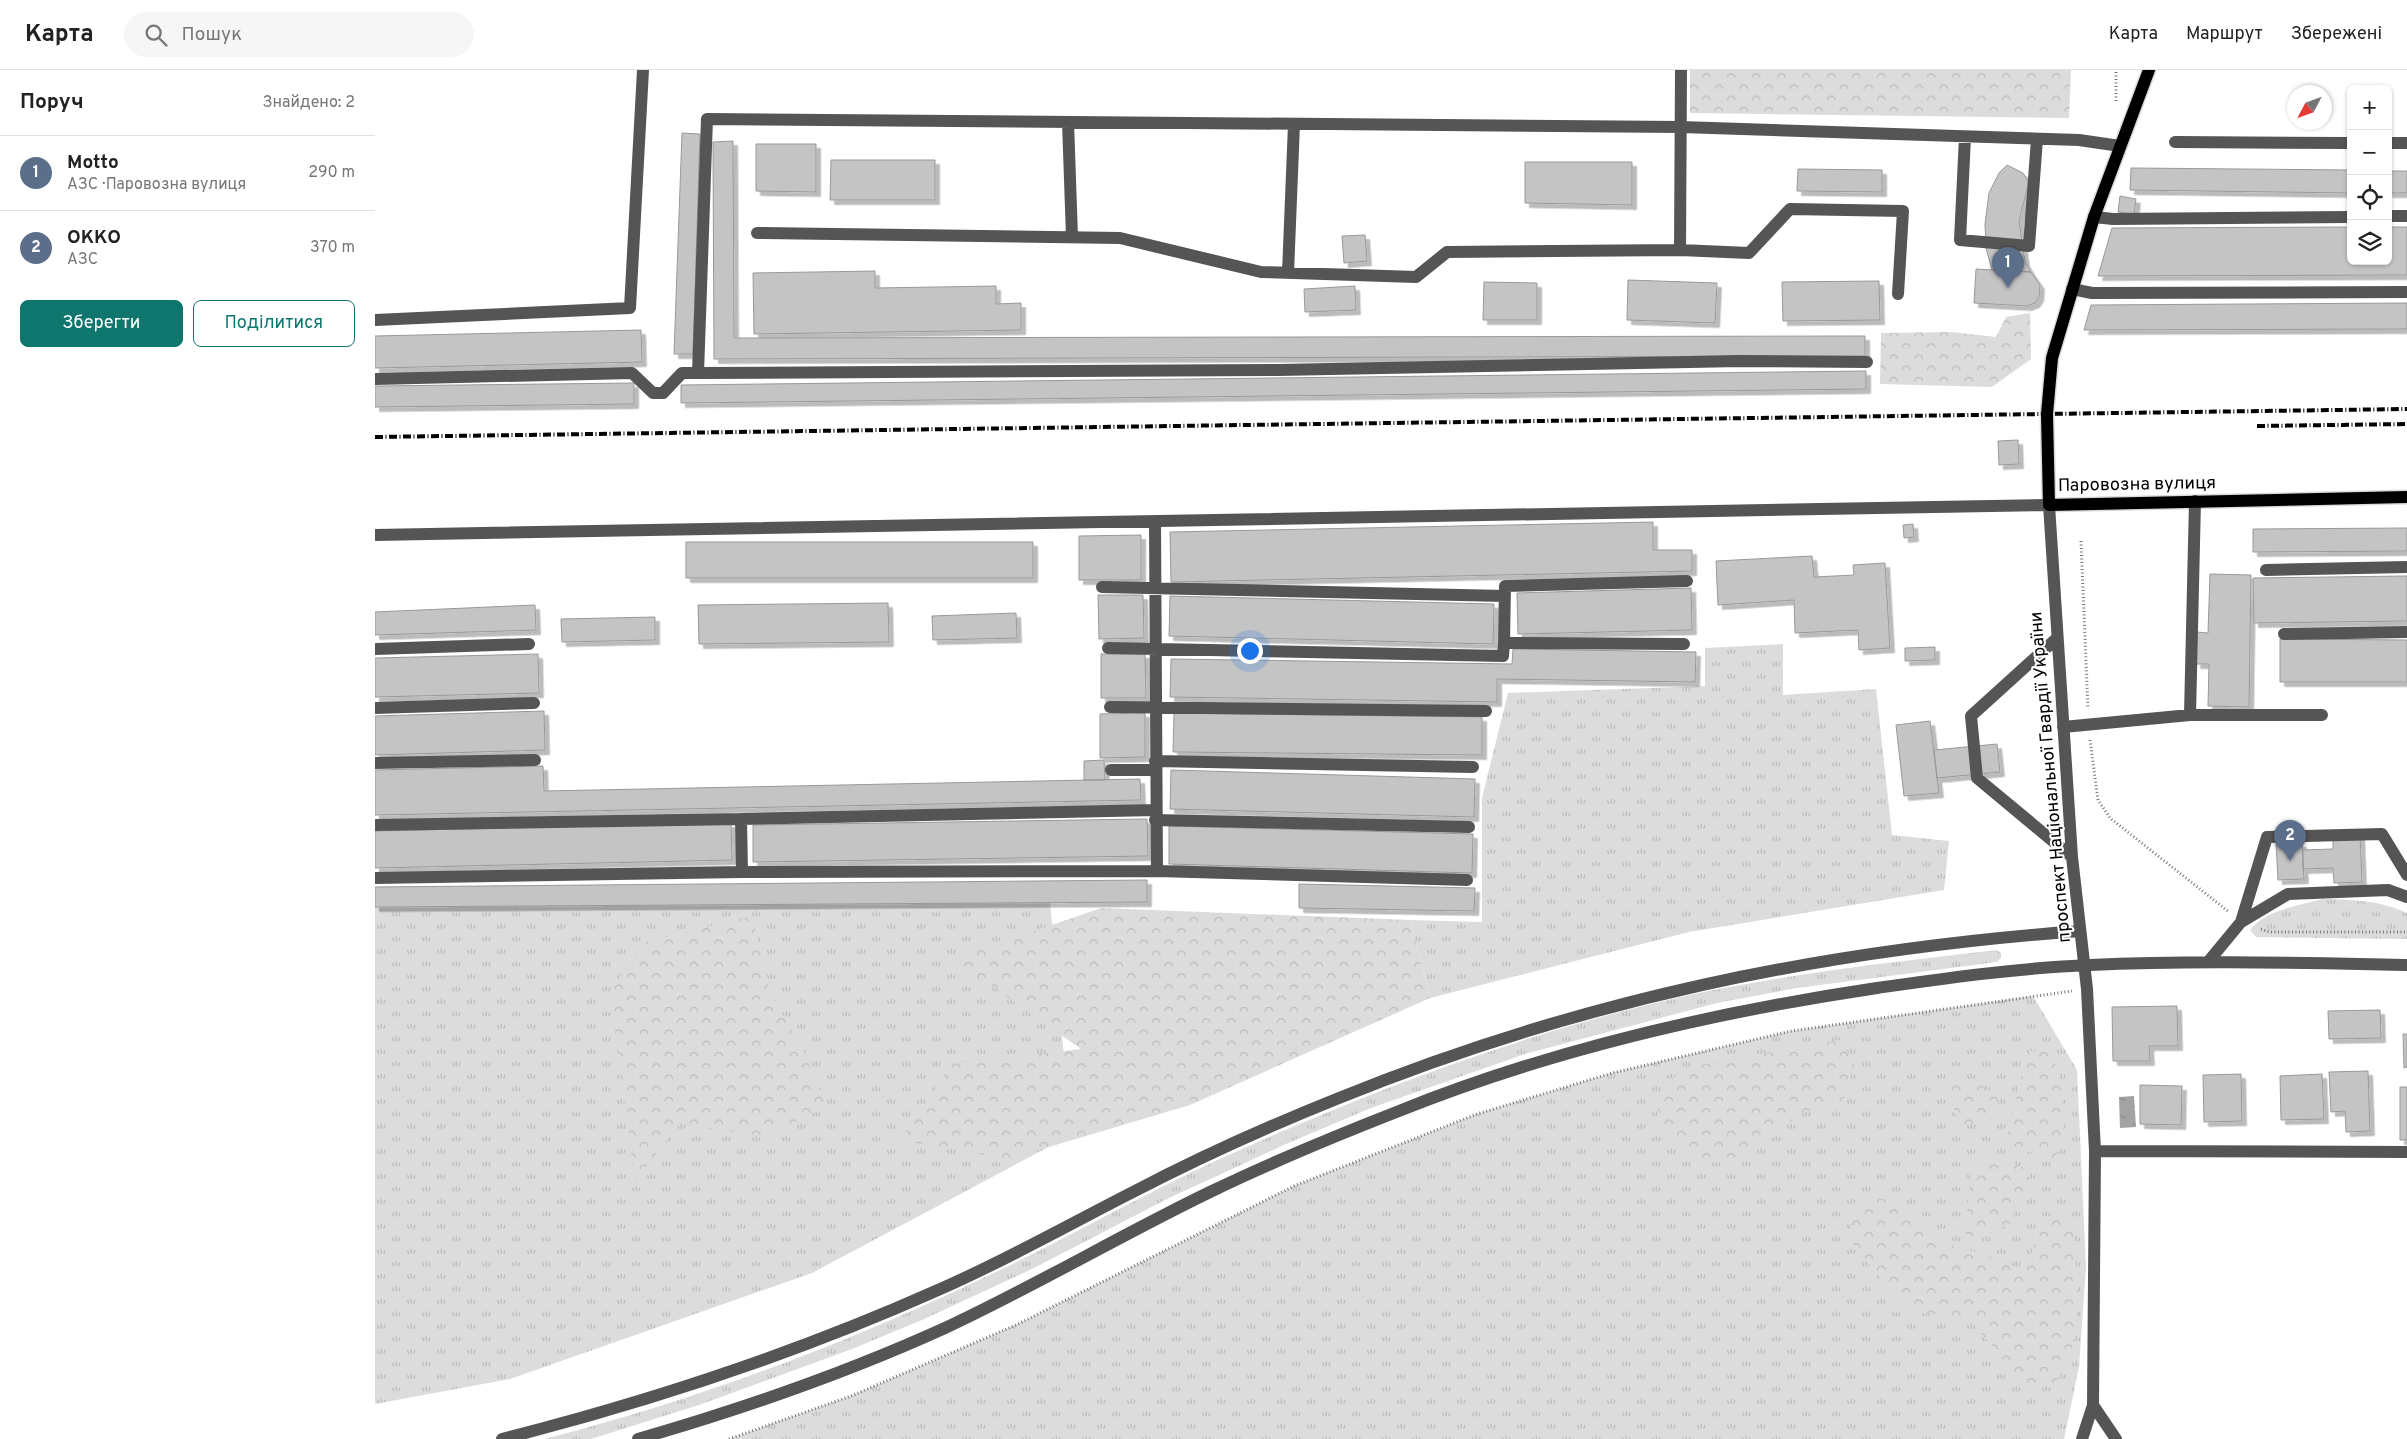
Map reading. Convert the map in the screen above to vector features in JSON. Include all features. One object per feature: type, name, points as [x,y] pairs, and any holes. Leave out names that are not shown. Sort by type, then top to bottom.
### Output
[{"type":"main road","name":"Паровозна вулиця","points":[[2149,70],[2094,217],[2052,358],[2047,414],[2049,505],[2407,498]]},
{"type":"street","points":[[375,320],[629,308],[643,70]]},
{"type":"street","points":[[1680,250],[1681,70]]},
{"type":"street","points":[[698,373],[707,119],[1681,127],[2096,141],[2121,146]]},
{"type":"street","points":[[1068,122],[1072,237]]},
{"type":"street","points":[[1288,273],[1293,124]]},
{"type":"street","points":[[1965,136],[1960,240],[2029,246],[2037,139]]},
{"type":"street","points":[[2175,142],[2347,143]]},
{"type":"street","points":[[2392,143],[2407,143]]},
{"type":"street","points":[[757,233],[1120,238],[1261,272],[1416,277],[1447,252],[1680,250],[1749,253],[1790,209],[1903,211],[1898,294]]},
{"type":"street","points":[[2392,216],[2407,216]]},
{"type":"street","points":[[2094,217],[2113,220],[2347,217]]},
{"type":"street","points":[[2072,289],[2092,294],[2407,292]]},
{"type":"street","points":[[375,379],[632,373],[653,393],[663,393],[682,373],[1268,370],[1740,361],[1867,362]]},
{"type":"street","points":[[2190,715],[2195,501]]},
{"type":"street","points":[[375,535],[1155,522],[1676,510],[2049,505]]},
{"type":"street","name":"проспект Національної Гвардії України","points":[[2049,505],[2056,639],[2072,857],[2080,931],[2086,965],[2207,962],[2407,965]]},
{"type":"street","points":[[1155,522],[1155,815],[1157,871]]},
{"type":"street","points":[[2266,570],[2407,567]]},
{"type":"street","points":[[1109,648],[1503,656],[1505,644],[1505,586],[1687,581]]},
{"type":"street","points":[[1102,587],[1505,596]]},
{"type":"street","points":[[2284,634],[2407,632]]},
{"type":"street","points":[[2056,639],[1971,716],[1977,778],[2072,857]]},
{"type":"street","points":[[375,649],[529,644]]},
{"type":"street","points":[[1505,644],[1684,644]]},
{"type":"street","points":[[375,708],[534,703]]},
{"type":"street","points":[[1110,707],[1485,711]]},
{"type":"street","points":[[2063,727],[2190,715],[2323,715]]},
{"type":"street","points":[[375,763],[535,760]]},
{"type":"street","points":[[1111,770],[1155,766],[1473,768]]},
{"type":"street","points":[[375,825],[1155,815],[1469,827]]},
{"type":"street","points":[[741,819],[742,872]]},
{"type":"street","points":[[2241,922],[2267,836],[2382,834],[2407,875]]},
{"type":"street","points":[[375,878],[742,872],[1157,871],[1467,880]]},
{"type":"street","points":[[2207,962],[2241,922],[2288,894],[2388,890],[2407,897]]},
{"type":"street","points":[[502,1439],[683,1388],[783,1354],[849,1328],[1013,1255],[1141,1187],[1274,1125],[1430,1062],[1530,1029],[1701,984],[1790,967],[1972,939],[2080,931]]},
{"type":"street","points":[[638,1439],[731,1410],[839,1372],[933,1333],[1018,1292],[1207,1193],[1405,1108],[1504,1073],[1695,1020],[1766,1006],[1975,974],[2086,965],[2095,1151],[2093,1405],[2082,1439]]},
{"type":"street","points":[[2095,1151],[2185,1153],[2407,1152]]},
{"type":"street","points":[[2093,1405],[2116,1439]]},
{"type":"path","points":[[2116,70],[2116,102]]},
{"type":"path","points":[[2081,540],[2089,726],[2098,800],[2110,818],[2241,922],[2269,932],[2407,932]]},
{"type":"path","points":[[729,1439],[851,1396],[998,1333],[1294,1186],[1477,1114],[1612,1073],[1791,1031],[2087,989]]},
{"type":"green space","points":[[1690,70],[2071,70],[2069,118],[1690,113]]},
{"type":"green space","points":[[2030,313],[2031,359],[1992,387],[1880,384],[1881,333],[1952,332],[1996,337],[2006,317]]},
{"type":"green space","points":[[1783,644],[1783,695],[1876,689],[1892,835],[1949,841],[1944,890],[1689,932],[1430,998],[1410,920],[1482,922],[1482,798],[1508,693],[1705,686],[1705,648]]},
{"type":"green space","points":[[2323,899],[2376,903],[2407,913],[2407,939],[2256,937],[2250,930],[2265,917],[2274,913]]},
{"type":"green space","points":[[1050,902],[1071,1135],[812,1273],[510,1379],[375,1404],[375,907]]},
{"type":"green space","points":[[1101,908],[1410,920],[1430,998],[1190,1105],[1008,1159],[900,1140],[952,1064],[1081,1049],[954,959]]},
{"type":"green space","points":[[752,916],[770,993],[801,1045],[826,1106],[766,1137],[680,1123],[635,1181],[610,993],[642,943]]},
{"type":"green space","points":[[1996,950],[2001,953],[2001,958],[1997,962],[1797,988],[1717,1003],[1525,1054],[1371,1108],[1286,1144],[1169,1198],[1032,1269],[922,1320],[852,1349],[699,1405],[591,1439],[545,1439],[601,1424],[712,1389],[767,1370],[875,1327],[928,1304],[1049,1246],[1185,1175],[1287,1129],[1365,1097],[1493,1050],[1625,1011],[1713,990],[1819,972]]},
{"type":"green space","points":[[2033,996],[2077,1070],[2086,1267],[2079,1367],[2064,1439],[729,1439],[851,1396],[1016,1325],[1294,1186],[1477,1114],[1612,1073],[1791,1031]]},
{"type":"green space","points":[[1839,1040],[1855,1062],[1843,1101],[1801,1113],[1772,1137],[1726,1162],[1696,1163],[1658,1118],[1657,1099],[1669,1079],[1700,1065]]},
{"type":"green space","points":[[2030,1051],[2052,1052],[2062,1088],[2063,1144],[2054,1159],[2005,1145],[2023,1070]]},
{"type":"green space","points":[[1957,1075],[1981,1085],[1999,1099],[1992,1119],[1960,1127],[1948,1090]]},
{"type":"green space","points":[[1979,1158],[2010,1161],[2031,1171],[2010,1224],[1977,1240],[1965,1233],[1971,1175]]},
{"type":"green space","points":[[1892,1197],[1945,1243],[1992,1257],[2025,1271],[2037,1228],[2058,1216],[2073,1227],[2079,1312],[2069,1363],[2052,1386],[2023,1384],[1968,1317],[1920,1313],[1890,1290],[1851,1242],[1851,1204]]},
{"type":"water","points":[[2134,1096],[2136,1127],[2120,1128],[2119,1097]]},
{"type":"building","points":[[682,133],[700,134],[693,354],[674,354]]},
{"type":"building","points":[[733,141],[734,338],[1865,336],[1865,356],[714,359],[713,142]]},
{"type":"building","points":[[756,144],[816,144],[816,192],[756,191]]},
{"type":"building","points":[[831,160],[935,160],[935,200],[830,200]]},
{"type":"building","points":[[1525,162],[1632,162],[1632,205],[1525,203]]},
{"type":"building","points":[[2007,165],[2023,173],[2029,182],[2019,221],[2025,262],[2031,272],[1992,270],[1986,248],[1985,224],[1989,193],[1999,173]]},
{"type":"building","points":[[2131,168],[2347,170],[2347,193],[2130,190]]},
{"type":"building","points":[[1798,169],[1882,170],[1882,192],[1797,191]]},
{"type":"building","points":[[2392,171],[2407,171],[2407,193],[2392,193]]},
{"type":"building","points":[[2120,196],[2136,199],[2134,214],[2118,212]]},
{"type":"building","points":[[2347,227],[2347,265],[2392,265],[2392,227],[2407,227],[2407,275],[2098,276],[2112,228]]},
{"type":"building","points":[[1365,235],[1367,261],[1344,263],[1342,236]]},
{"type":"building","points":[[1976,269],[2031,272],[2040,285],[2039,297],[2035,303],[2027,306],[1974,303]]},
{"type":"building","points":[[875,271],[875,288],[996,286],[996,304],[1021,303],[1021,330],[754,334],[753,273]]},
{"type":"building","points":[[1628,280],[1717,283],[1715,323],[1627,320]]},
{"type":"building","points":[[1879,281],[1880,320],[1783,321],[1782,282]]},
{"type":"building","points":[[1484,282],[1537,283],[1537,320],[1483,320]]},
{"type":"building","points":[[1355,286],[1356,310],[1305,312],[1304,289]]},
{"type":"building","points":[[2407,303],[2407,329],[2084,330],[2091,305]]},
{"type":"building","points":[[641,330],[642,362],[375,368],[375,336]]},
{"type":"building","points":[[1866,371],[1866,389],[681,403],[681,385]]},
{"type":"building","points":[[634,383],[634,404],[375,407],[375,386]]},
{"type":"building","points":[[2018,440],[2019,464],[1999,465],[1998,441]]},
{"type":"building","points":[[1653,522],[1653,550],[1692,550],[1692,571],[1171,582],[1170,532]]},
{"type":"building","points":[[1913,524],[1914,537],[1904,538],[1903,525]]},
{"type":"building","points":[[2407,528],[2407,551],[2253,552],[2253,529]]},
{"type":"building","points":[[1141,535],[1141,580],[1079,580],[1079,536]]},
{"type":"building","points":[[686,542],[1033,542],[1033,578],[686,578]]},
{"type":"building","points":[[1812,556],[1814,577],[1854,575],[1853,565],[1885,563],[1890,648],[1859,650],[1858,630],[1795,633],[1794,600],[1718,605],[1716,561]]},
{"type":"building","points":[[2210,574],[2251,575],[2249,707],[2208,706],[2209,664],[2196,664],[2197,632],[2208,633]]},
{"type":"building","points":[[2407,576],[2407,621],[2254,623],[2253,578]]},
{"type":"building","points":[[1691,588],[1692,630],[1518,634],[1517,593]]},
{"type":"building","points":[[1098,595],[1143,595],[1144,638],[1099,639]]},
{"type":"building","points":[[1170,596],[1494,604],[1493,644],[1169,636]]},
{"type":"building","points":[[888,603],[889,642],[699,644],[698,605]]},
{"type":"building","points":[[535,605],[536,630],[375,635],[375,612]]},
{"type":"building","points":[[1016,613],[1017,638],[933,640],[932,616]]},
{"type":"building","points":[[655,617],[655,640],[562,642],[561,619]]},
{"type":"building","points":[[2280,639],[2407,640],[2407,682],[2280,682]]},
{"type":"building","points":[[1935,647],[1935,660],[1905,661],[1905,648]]},
{"type":"building","points":[[1513,649],[1696,652],[1695,682],[1497,679],[1497,702],[1170,697],[1171,659],[1512,664]]},
{"type":"building","points":[[538,654],[539,693],[375,697],[375,658]]},
{"type":"building","points":[[1101,654],[1145,654],[1146,698],[1101,698]]},
{"type":"building","points":[[544,711],[545,750],[375,755],[375,716]]},
{"type":"building","points":[[1145,713],[1145,757],[1100,758],[1100,714]]},
{"type":"building","points":[[1174,713],[1482,717],[1482,755],[1173,752]]},
{"type":"building","points":[[1930,721],[1939,793],[1904,796],[1896,725]]},
{"type":"building","points":[[1997,744],[2000,772],[1937,778],[1934,750]]},
{"type":"building","points":[[1104,760],[1105,780],[1084,780],[1084,761]]},
{"type":"building","points":[[543,766],[544,791],[1140,779],[1141,800],[375,815],[375,770]]},
{"type":"building","points":[[1171,770],[1475,779],[1474,817],[1170,809]]},
{"type":"building","points":[[1147,819],[1148,856],[753,862],[753,825]]},
{"type":"building","points":[[731,823],[732,860],[375,868],[375,831]]},
{"type":"building","points":[[1169,826],[1473,834],[1472,873],[1169,864]]},
{"type":"building","points":[[2333,835],[2360,835],[2362,882],[2334,883],[2333,868],[2303,869],[2303,850],[2333,849]]},
{"type":"building","points":[[2276,843],[2302,843],[2304,879],[2278,880]]},
{"type":"building","points":[[1147,880],[1147,902],[375,907],[375,887]]},
{"type":"building","points":[[1299,884],[1475,888],[1474,911],[1299,908]]},
{"type":"building","points":[[2177,1006],[2178,1046],[2149,1046],[2150,1061],[2113,1061],[2112,1007]]},
{"type":"building","points":[[2380,1010],[2381,1038],[2329,1039],[2328,1011]]},
{"type":"building","points":[[2403,1034],[2407,1034],[2407,1067],[2404,1068]]},
{"type":"building","points":[[2368,1071],[2370,1131],[2346,1132],[2345,1111],[2331,1112],[2329,1072]]},
{"type":"building","points":[[2241,1074],[2242,1121],[2204,1122],[2203,1075]]},
{"type":"building","points":[[2322,1074],[2324,1119],[2281,1120],[2280,1076]]},
{"type":"building","points":[[2140,1085],[2182,1086],[2181,1125],[2140,1124]]},
{"type":"building","points":[[2400,1087],[2407,1087],[2407,1140],[2400,1140]]},
{"type":"railway","points":[[375,437],[2407,409]]},
{"type":"railway","points":[[2257,426],[2407,424]]},
{"type":"place","name":"Motto","points":[[2008,288]]},
{"type":"place","name":"ОККО","points":[[2290,861]]}]
